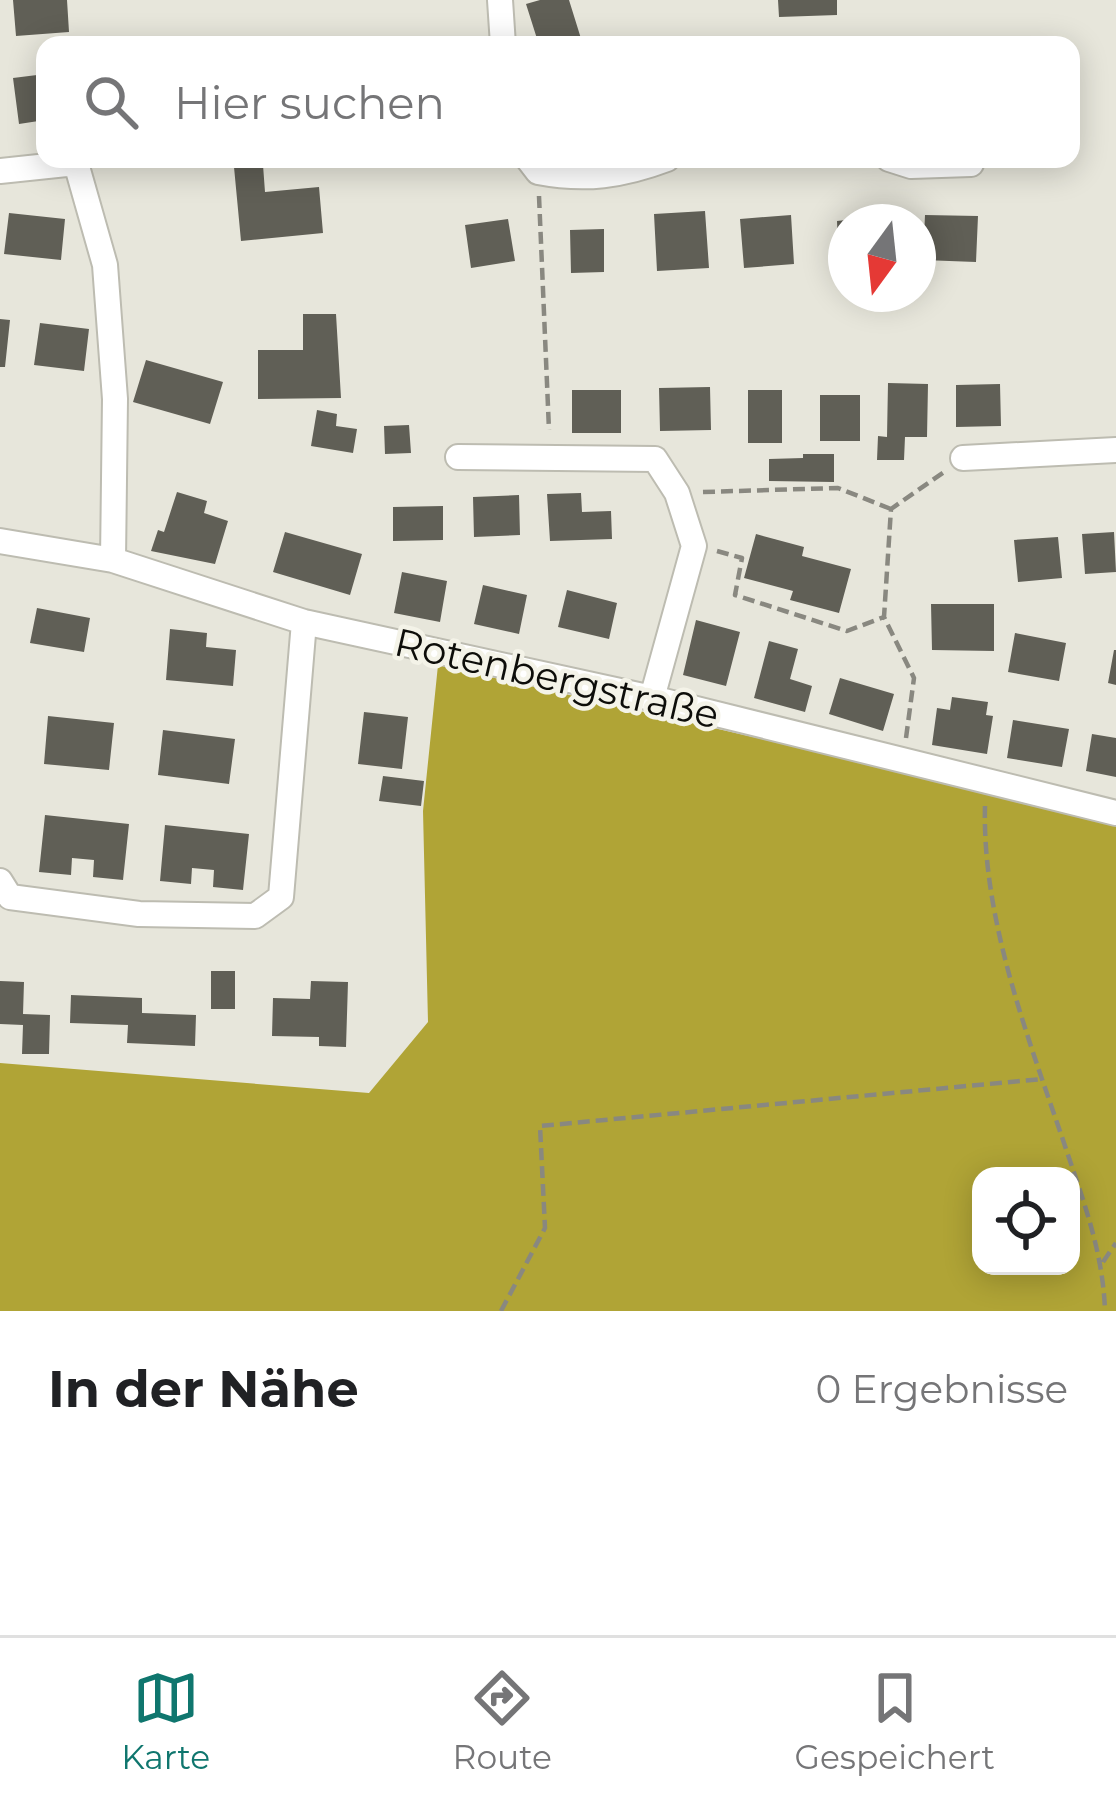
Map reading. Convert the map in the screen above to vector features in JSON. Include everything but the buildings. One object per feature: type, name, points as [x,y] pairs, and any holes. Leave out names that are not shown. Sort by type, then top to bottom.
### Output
[{"type":"street","points":[[500,0],[502,36]]},
{"type":"street","points":[[0,171],[36,167]]},
{"type":"street","points":[[83,168],[105,265],[115,399],[113,560]]},
{"type":"street","points":[[540,168],[576,179],[642,168]]},
{"type":"street","points":[[963,458],[1116,450]]},
{"type":"street","points":[[458,457],[655,459],[677,493],[694,546],[652,698]]},
{"type":"street","name":"Rotenbergstraße","points":[[0,541],[113,560],[304,622],[652,698],[1116,813]]},
{"type":"street","points":[[0,881],[10,897],[139,914],[256,916],[281,897],[304,622]]},
{"type":"path","points":[[533,168],[550,457]]},
{"type":"path","points":[[891,509],[963,458]]},
{"type":"path","points":[[677,493],[838,488],[891,509]]},
{"type":"path","points":[[891,509],[884,617],[914,678],[904,758]]},
{"type":"path","points":[[694,546],[742,558],[735,595],[848,631],[884,617]]},
{"type":"path","points":[[986,783],[983,867],[1042,1079],[1103,1262],[1105,1311]]},
{"type":"path","points":[[501,1311],[544,1228],[540,1126],[1042,1079]]},
{"type":"path","points":[[1103,1262],[1116,1243]]},
{"type":"shaded area","points":[[438,665],[1116,820],[1116,1311],[0,1311],[0,1063],[369,1093],[428,1022],[423,811]]}]
